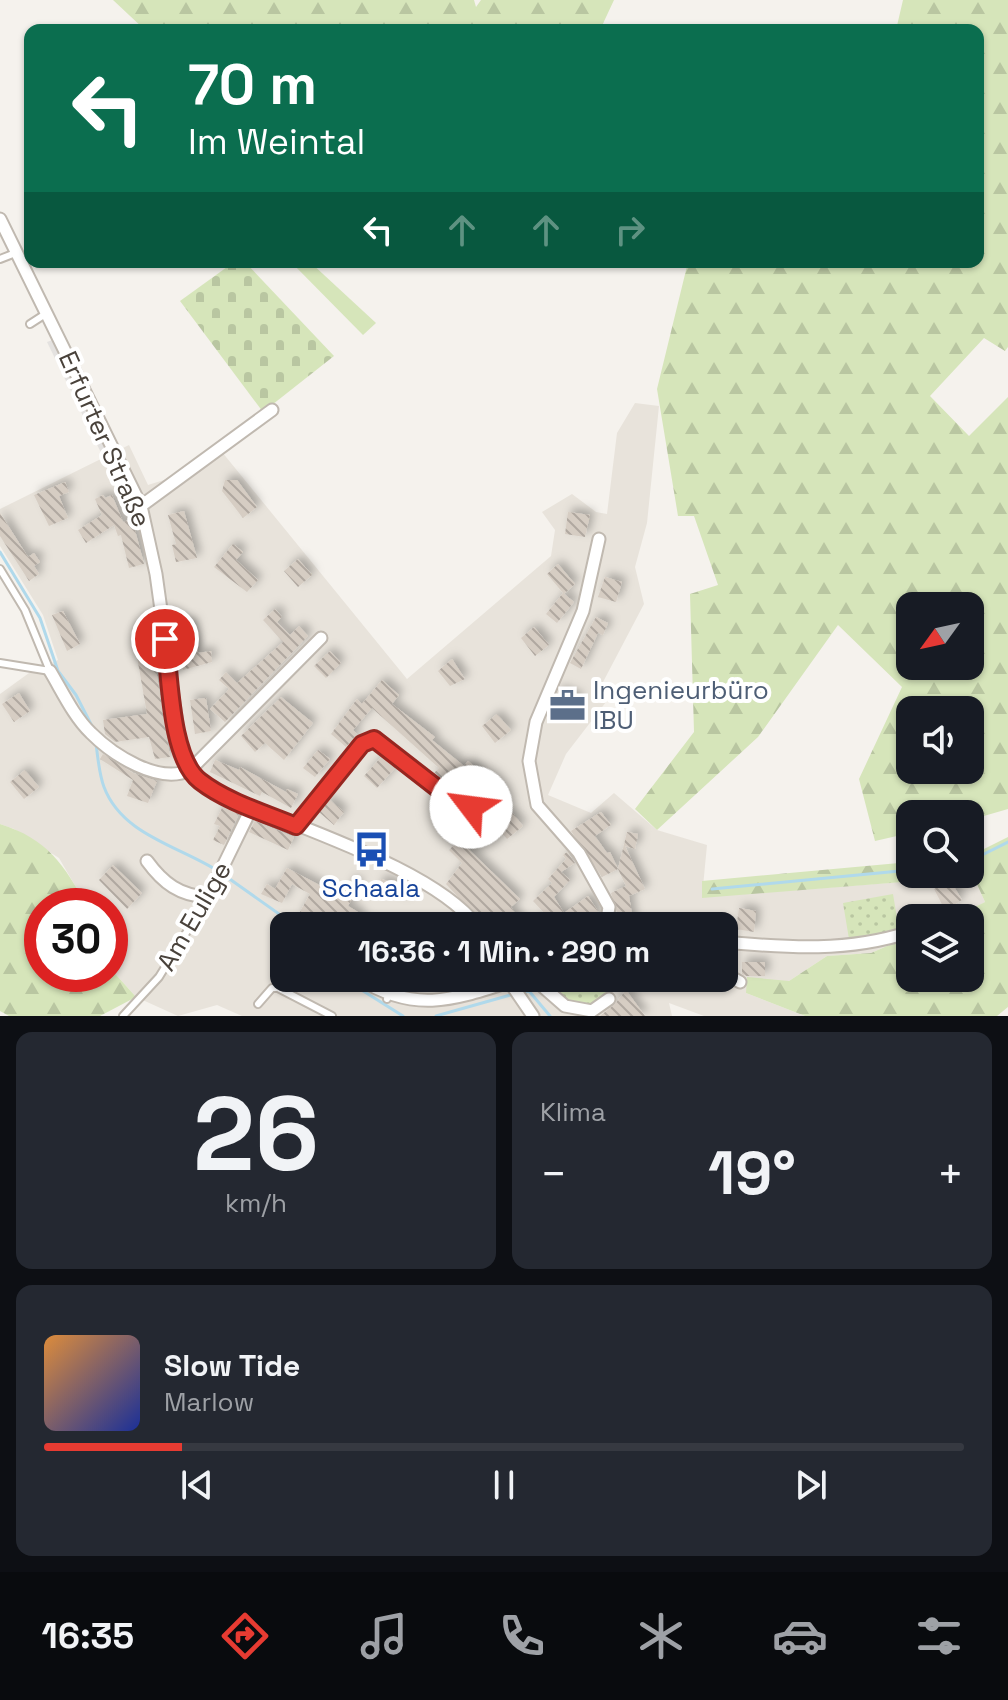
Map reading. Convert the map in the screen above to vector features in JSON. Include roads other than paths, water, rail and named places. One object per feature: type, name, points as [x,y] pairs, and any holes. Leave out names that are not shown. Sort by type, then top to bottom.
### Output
[{"type":"street","name":"Erfurter Straße","points":[[0,219],[24,265]]},
{"type":"street","name":"Erfurter Straße","points":[[26,268],[141,506],[156,574],[180,746],[190,770]]},
{"type":"street","points":[[141,506],[272,410]]},
{"type":"street","points":[[599,539],[583,611],[536,722],[529,761],[537,805],[579,853],[609,907],[608,912]]},
{"type":"street","points":[[50,671],[91,734],[133,763],[168,775],[190,770],[321,638]]},
{"type":"street","points":[[296,826],[362,744],[374,739],[468,812],[471,807]]},
{"type":"street","points":[[190,770],[199,781],[252,807],[428,884],[466,912]]},
{"type":"street","name":"Am Eulige","points":[[208,897],[252,807]]},
{"type":"street","points":[[147,861],[160,878],[176,890],[191,896],[208,897]]},
{"type":"street","points":[[738,943],[809,949],[853,947],[896,936]]},
{"type":"street","points":[[377,992],[415,1013],[433,1011],[496,992]]},
{"type":"street","points":[[516,992],[533,1016]]},
{"type":"street","points":[[548,992],[565,1006],[592,1011],[609,999]]},
{"type":"lane","points":[[0,259],[18,252]]},
{"type":"lane","points":[[30,324],[47,313]]},
{"type":"lane","points":[[0,569],[25,610],[50,671]]},
{"type":"lane","points":[[0,663],[50,671]]},
{"type":"lane","name":"Am Eulige","points":[[123,1016],[159,977],[208,897]]},
{"type":"lane","points":[[258,1004],[272,988],[278,988],[332,1016]]},
{"type":"lane","points":[[387,999],[389,992]]},
{"type":"waterway","points":[[0,552],[40,618],[58,671],[76,695],[95,732]]},
{"type":"waterway","points":[[96,744],[104,787],[124,817],[153,838],[218,871]]},
{"type":"waterway","points":[[984,854],[1008,842]]},
{"type":"waterway","points":[[712,889],[896,871]]},
{"type":"waterway","points":[[224,875],[276,912]]},
{"type":"waterway","points":[[522,993],[529,991],[550,1016]]},
{"type":"waterway","points":[[365,992],[403,1016]]},
{"type":"waterway","points":[[436,1016],[514,994]]},
{"type":"place","name":"Ingenieurbüro IBU","points":[[567,705]]},
{"type":"place","name":"Schaala","points":[[371,849]]}]
